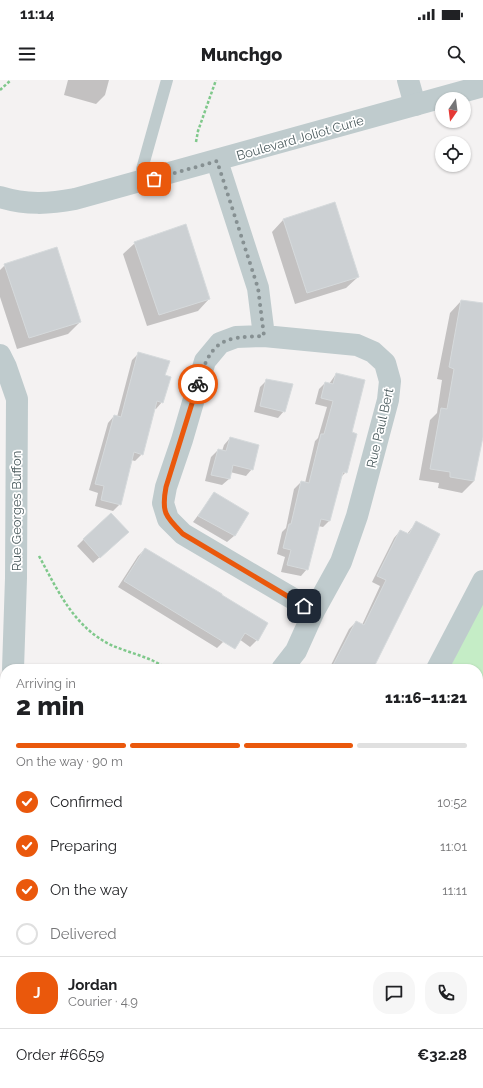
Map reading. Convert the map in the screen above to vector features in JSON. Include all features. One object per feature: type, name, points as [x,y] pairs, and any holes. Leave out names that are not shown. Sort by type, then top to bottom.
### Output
[{"type":"street","points":[[408,80],[415,106]]},
{"type":"street","name":"Boulevard Joliot Curie","points":[[0,197],[23,203],[49,204],[75,199],[143,182],[483,86]]},
{"type":"street","points":[[217,161],[258,288],[264,336]]},
{"type":"street","name":"Rue Paul Bert","points":[[286,664],[296,651],[314,611],[341,562],[357,516],[388,400],[390,381],[385,363],[373,352],[357,345],[264,336],[236,337],[220,343],[205,360],[182,440],[166,487],[163,503],[168,519],[183,534],[314,611]]},
{"type":"street","name":"Rue Georges Buffon","points":[[0,355],[6,367],[17,399],[16,586],[13,664]]},
{"type":"street","points":[[440,664],[483,581]]},
{"type":"lane","points":[[143,182],[142,170],[167,80]]},
{"type":"path","points":[[0,90],[11,80]]},
{"type":"path","points":[[196,145],[198,131],[216,80]]},
{"type":"path","points":[[38,553],[70,612],[86,629],[110,644],[156,664]]},
{"type":"green space","points":[[483,602],[483,664],[452,664]]},
{"type":"building","points":[[335,202],[359,277],[307,293],[283,219]]},
{"type":"building","points":[[186,224],[210,299],[159,315],[134,242]]},
{"type":"building","points":[[57,247],[81,322],[29,338],[4,264]]},
{"type":"building","points":[[461,300],[483,303],[483,437],[474,481],[450,477],[450,472],[430,469],[441,408],[447,409],[454,369],[449,367]]},
{"type":"building","points":[[138,352],[170,361],[165,375],[171,377],[163,403],[157,401],[143,455],[134,452],[121,505],[101,500],[104,486],[95,484],[114,415],[121,417]]},
{"type":"building","points":[[336,373],[365,380],[352,432],[357,434],[347,473],[343,472],[330,521],[321,519],[308,570],[287,565],[291,550],[283,548],[289,524],[291,524],[301,481],[309,483],[321,434],[324,434],[333,401],[321,398],[325,382],[333,384]]},
{"type":"building","points":[[266,379],[293,384],[285,412],[260,406]]},
{"type":"building","points":[[230,437],[259,445],[253,470],[233,465],[230,479],[211,475],[218,449],[226,451]]},
{"type":"building","points":[[214,492],[249,513],[235,536],[198,516]]},
{"type":"building","points":[[111,513],[129,532],[100,558],[83,539]]},
{"type":"building","points":[[416,521],[440,534],[375,664],[334,664],[356,621],[364,625],[386,580],[377,576],[400,530],[409,534]]},
{"type":"building","points":[[145,548],[268,623],[258,641],[245,633],[235,649],[124,581]]},
{"type":"way so far","points":[[154,179],[217,161],[258,288],[264,336],[236,337],[220,343],[205,360],[198,384]]},
{"type":"route","points":[[198,384],[182,440],[166,487],[163,503],[168,519],[183,534],[304,606]]}]
